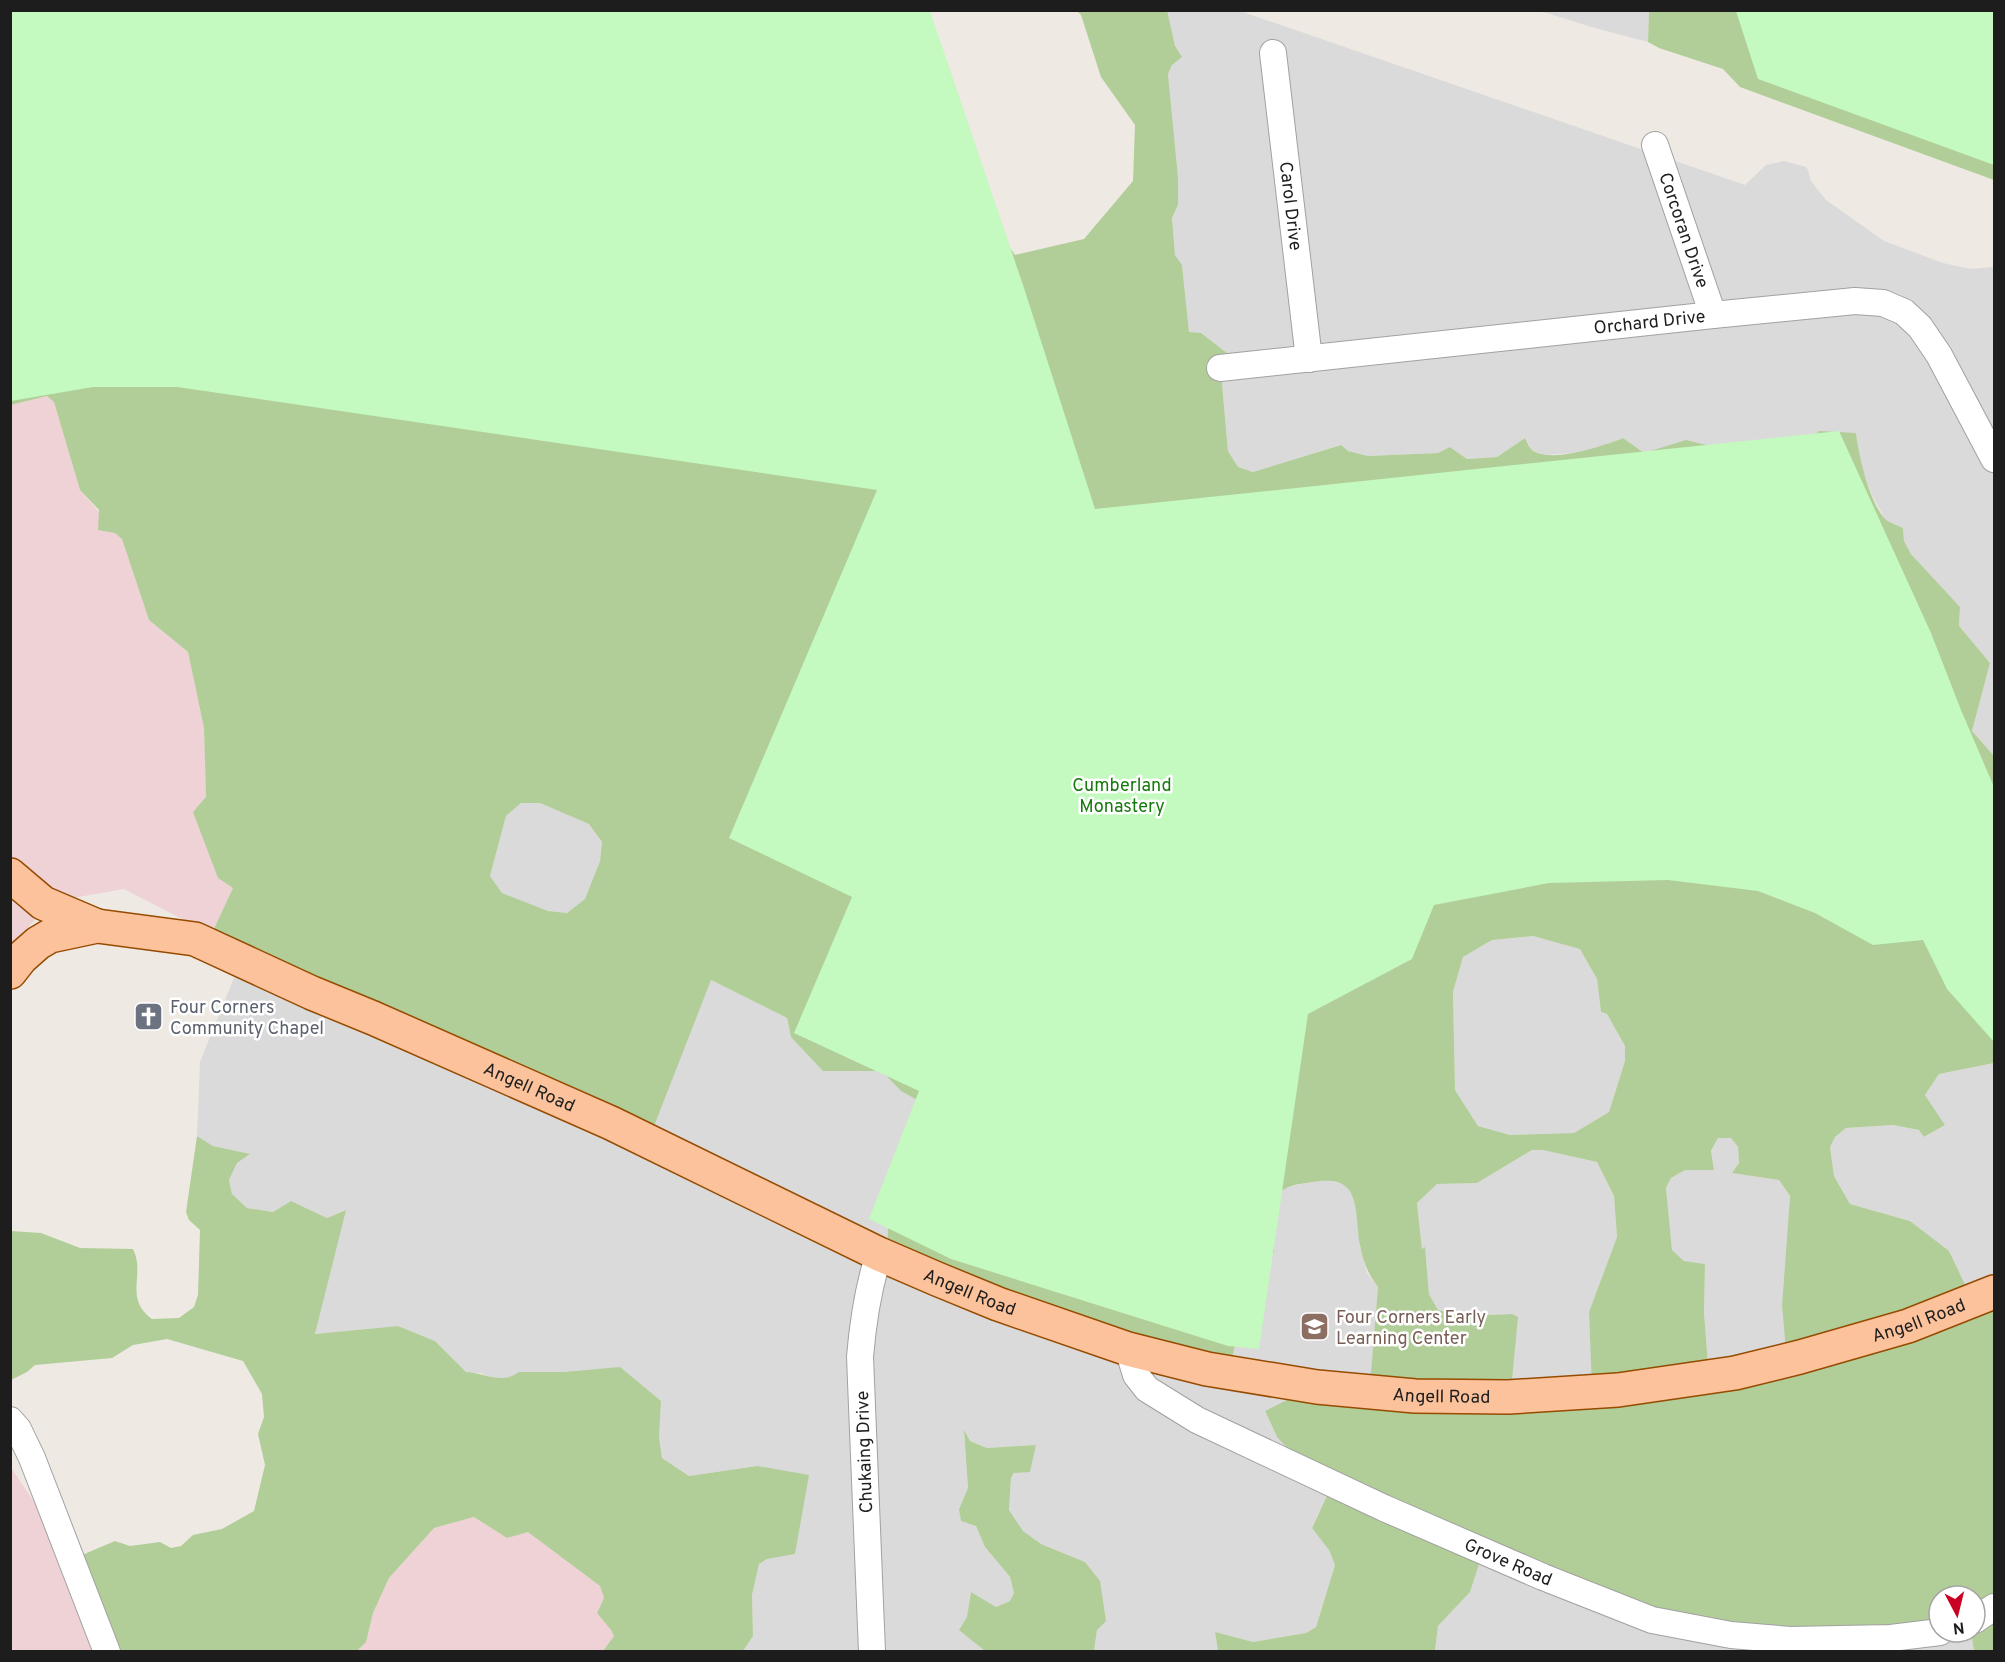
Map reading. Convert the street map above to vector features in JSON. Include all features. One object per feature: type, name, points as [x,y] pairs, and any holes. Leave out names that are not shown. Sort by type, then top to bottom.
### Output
[{"type":"main road","points":[[10,875],[44,903],[97,926]]},
{"type":"main road","name":"Angell Road","points":[[10,972],[21,958],[50,936],[97,926],[195,939],[312,993],[611,1123],[879,1254],[998,1304],[1128,1349],[1206,1369],[1328,1388],[1415,1396],[1508,1397],[1618,1390],[1725,1374],[1789,1360],[1908,1326],[1995,1292]]},
{"type":"street","name":"Carol Drive","points":[[1273,53],[1310,359]]},
{"type":"street","name":"Corcoran Drive","points":[[1655,145],[1713,315]]},
{"type":"street","name":"Orchard Drive","points":[[1220,368],[1855,301],[1883,303],[1904,312],[1920,327],[1939,355],[1995,459]]},
{"type":"street","name":"Chukaing Drive","points":[[872,1652],[861,1357],[866,1302],[879,1254]]},
{"type":"street","name":"Grove Road","points":[[1128,1349],[1136,1375],[1147,1389],[1197,1420],[1384,1508],[1575,1590],[1652,1620],[1731,1635],[1790,1640],[1892,1638],[1927,1634]]},
{"type":"street","points":[[10,1420],[18,1429],[32,1458],[107,1652]]},
{"type":"shaded area","points":[[1167,11],[1240,11],[1745,185],[1766,165],[1784,161],[1806,167],[1811,181],[1826,200],[1884,241],[1943,263],[1971,269],[1993,267],[1994,756],[1972,731],[1990,663],[1959,626],[1960,607],[1911,554],[1904,541],[1903,528],[1886,521],[1872,495],[1860,463],[1856,433],[1802,448],[1644,453],[1623,438],[1587,452],[1543,455],[1531,449],[1525,438],[1497,457],[1467,459],[1450,447],[1438,453],[1368,456],[1348,451],[1340,445],[1253,472],[1238,467],[1228,451],[1221,373],[1189,332],[1182,265],[1175,255],[1172,218],[1178,205],[1178,177],[1168,74],[1175,46]]},
{"type":"shaded area","points":[[1540,11],[1649,11],[1648,42],[1595,28]]},
{"type":"shaded area","points":[[47,396],[54,402],[80,490],[122,539],[149,620],[188,652],[204,728],[206,797],[233,888],[212,933],[124,889],[67,899],[36,918],[11,948],[11,405]]},
{"type":"shaded area","points":[[521,803],[540,803],[590,824],[602,842],[600,861],[585,900],[567,913],[548,911],[502,893],[490,876],[506,816]]},
{"type":"shaded area","points":[[1533,936],[1580,948],[1597,979],[1601,1012],[1607,1014],[1625,1046],[1625,1061],[1609,1112],[1574,1133],[1510,1135],[1478,1126],[1455,1090],[1453,992],[1463,957],[1492,940]]},
{"type":"shaded area","points":[[244,953],[711,980],[787,1018],[791,1037],[882,1071],[1250,1265],[1272,1214],[1274,1196],[1286,1187],[1325,1180],[1344,1184],[1355,1197],[1360,1246],[1367,1273],[1378,1287],[1370,1384],[1265,1412],[1277,1437],[1308,1470],[1332,1485],[1312,1527],[1329,1550],[1335,1565],[1316,1627],[1306,1633],[1253,1642],[1215,1633],[1218,1651],[1094,1651],[1097,1630],[1085,1562],[1041,1544],[1023,1531],[1009,1510],[1011,1478],[1036,1445],[987,1448],[970,1441],[964,1432],[968,1489],[959,1509],[976,1526],[985,1547],[1010,1577],[1014,1593],[1010,1601],[996,1607],[971,1592],[967,1618],[960,1630],[985,1651],[743,1651],[753,1636],[752,1595],[759,1564],[767,1559],[757,1466],[689,1476],[662,1458],[659,1437],[661,1401],[564,1372],[519,1372],[514,1376],[498,1380],[481,1373],[466,1373],[435,1341],[398,1326],[315,1334],[345,1210],[327,1218],[291,1201],[273,1212],[247,1208],[232,1194],[229,1180],[237,1163],[249,1154],[213,1146],[197,1136],[200,1062]]},
{"type":"shaded area","points":[[1994,1063],[1994,1282],[1968,1291],[1948,1251],[1910,1221],[1850,1204],[1834,1176],[1830,1147],[1835,1137],[1846,1128],[1893,1125],[1919,1130],[1925,1137],[1945,1125],[1925,1095],[1939,1074]]},
{"type":"shaded area","points":[[1718,1138],[1731,1138],[1738,1147],[1739,1163],[1733,1173],[1779,1180],[1790,1196],[1782,1305],[1786,1352],[1708,1364],[1704,1313],[1705,1265],[1684,1261],[1672,1250],[1666,1188],[1671,1178],[1685,1170],[1714,1170],[1711,1152]]},
{"type":"shaded area","points":[[1532,1150],[1543,1150],[1597,1162],[1614,1196],[1617,1237],[1589,1312],[1593,1387],[1511,1390],[1512,1314],[1462,1316],[1438,1310],[1429,1294],[1425,1248],[1422,1249],[1417,1203],[1437,1184],[1477,1183]]},
{"type":"shaded area","points":[[10,1466],[73,1560],[108,1651],[11,1651]]},
{"type":"shaded area","points":[[474,1517],[507,1538],[528,1531],[600,1586],[604,1598],[597,1613],[614,1636],[603,1651],[357,1652],[366,1642],[373,1613],[389,1578],[434,1528]]},
{"type":"shaded area","points":[[1484,1548],[1927,1630],[1927,1644],[1973,1644],[1974,1651],[1435,1652],[1438,1626],[1470,1592]]},
{"type":"green space","name":"Cumberland Monastery","points":[[11,10],[930,11],[1023,285],[1095,509],[1839,431],[1931,633],[1994,787],[1994,1042],[1947,989],[1923,940],[1873,945],[1815,913],[1758,891],[1668,880],[1549,883],[1434,905],[1412,959],[1308,1014],[1259,1349],[1228,1346],[951,1259],[869,1219],[919,1091],[794,1033],[852,897],[729,838],[877,490],[177,387],[93,387],[11,401]]},
{"type":"green space","points":[[1167,10],[1175,46],[1182,57],[1172,65],[1168,74],[1178,177],[1178,205],[1172,218],[1175,255],[1182,265],[1189,332],[1201,333],[1232,357],[1221,373],[1228,451],[1238,467],[1253,472],[1341,445],[1348,451],[1368,456],[1438,453],[1450,447],[1467,459],[1497,457],[1525,438],[1532,450],[1551,455],[1577,452],[1623,438],[1644,453],[1686,440],[1738,453],[1802,448],[1819,431],[1856,433],[1866,478],[1879,511],[1885,519],[1903,528],[1904,541],[1911,554],[1960,607],[1959,626],[1990,663],[1972,731],[1994,756],[1994,1063],[1939,1074],[1925,1095],[1945,1125],[1924,1137],[1919,1130],[1893,1125],[1846,1128],[1835,1137],[1830,1147],[1834,1176],[1850,1204],[1910,1221],[1949,1251],[1968,1291],[1994,1282],[1994,1651],[1974,1651],[1973,1644],[1987,1644],[1987,1584],[1927,1584],[1927,1625],[1838,1632],[1692,1623],[1484,1549],[1470,1592],[1438,1626],[1435,1651],[1218,1651],[1215,1632],[1253,1642],[1306,1633],[1316,1627],[1335,1565],[1329,1550],[1312,1528],[1332,1485],[1308,1470],[1277,1437],[1265,1411],[1305,1391],[1370,1384],[1378,1287],[1363,1257],[1353,1197],[1341,1183],[1329,1181],[1297,1185],[1284,1189],[1275,1196],[1272,1214],[1274,1252],[1250,1265],[1231,1365],[1224,1365],[887,1250],[888,1229],[911,1202],[928,1106],[901,1091],[882,1071],[823,1071],[791,1037],[787,1018],[711,980],[649,1139],[212,933],[233,888],[218,878],[193,812],[206,797],[204,728],[188,652],[149,620],[122,539],[115,533],[98,530],[99,510],[80,490],[54,402],[47,396],[11,405],[11,11],[953,168],[1015,255],[1084,239],[1133,181],[1135,125],[1101,77],[1081,15],[1077,11]],"holes":[[[521,803],[540,803],[589,824],[602,842],[600,861],[585,899],[567,913],[548,911],[502,893],[490,876],[506,816]],[[1533,936],[1580,949],[1597,979],[1601,1012],[1607,1014],[1625,1046],[1625,1061],[1609,1112],[1574,1133],[1510,1135],[1478,1126],[1455,1090],[1453,992],[1463,957],[1492,940]],[[1718,1138],[1731,1138],[1738,1147],[1739,1163],[1732,1173],[1779,1180],[1790,1196],[1782,1305],[1786,1352],[1708,1364],[1704,1313],[1705,1264],[1684,1261],[1672,1250],[1666,1188],[1671,1178],[1685,1170],[1714,1170],[1711,1151]],[[1532,1150],[1543,1150],[1597,1162],[1614,1196],[1617,1237],[1589,1312],[1592,1387],[1511,1390],[1518,1317],[1512,1314],[1462,1316],[1438,1310],[1429,1294],[1425,1247],[1422,1249],[1417,1203],[1437,1184],[1477,1183]]]},
{"type":"green space","points":[[1649,11],[1994,11],[1994,180],[1740,87],[1723,69],[1659,48],[1648,42]]},
{"type":"green space","points":[[1736,11],[1994,11],[1994,165],[1758,79]]},
{"type":"green space","points":[[197,1136],[213,1146],[250,1154],[237,1163],[229,1180],[232,1194],[247,1208],[273,1212],[291,1201],[327,1218],[346,1210],[315,1334],[398,1326],[435,1341],[466,1372],[500,1378],[506,1378],[519,1372],[564,1372],[620,1367],[661,1401],[659,1437],[662,1458],[689,1476],[757,1466],[809,1475],[795,1554],[767,1559],[759,1564],[752,1595],[753,1636],[743,1651],[603,1651],[614,1636],[597,1613],[604,1598],[600,1586],[528,1532],[507,1538],[474,1517],[434,1528],[389,1578],[373,1613],[366,1642],[357,1651],[108,1651],[75,1558],[115,1541],[130,1546],[160,1542],[171,1548],[181,1546],[193,1535],[222,1529],[254,1511],[265,1465],[258,1434],[264,1417],[262,1394],[243,1361],[167,1339],[133,1345],[112,1358],[35,1365],[11,1380],[11,1231],[41,1233],[80,1248],[133,1249],[137,1268],[137,1294],[143,1311],[152,1319],[179,1318],[194,1307],[198,1295],[200,1230],[189,1220],[186,1212]]},
{"type":"green space","points":[[964,1430],[970,1441],[987,1448],[1036,1445],[1030,1472],[1014,1473],[1011,1478],[1009,1510],[1023,1531],[1041,1544],[1085,1562],[1100,1581],[1106,1621],[1097,1630],[1094,1651],[985,1651],[959,1630],[967,1617],[971,1592],[996,1607],[1010,1601],[1014,1593],[1010,1577],[985,1547],[976,1526],[961,1521],[959,1509],[968,1488]]},
{"type":"place","name":"Four Corners Community Chapel","points":[[149,1017]]},
{"type":"place","name":"Four Corners Early Learning Center","points":[[1315,1327]]}]
